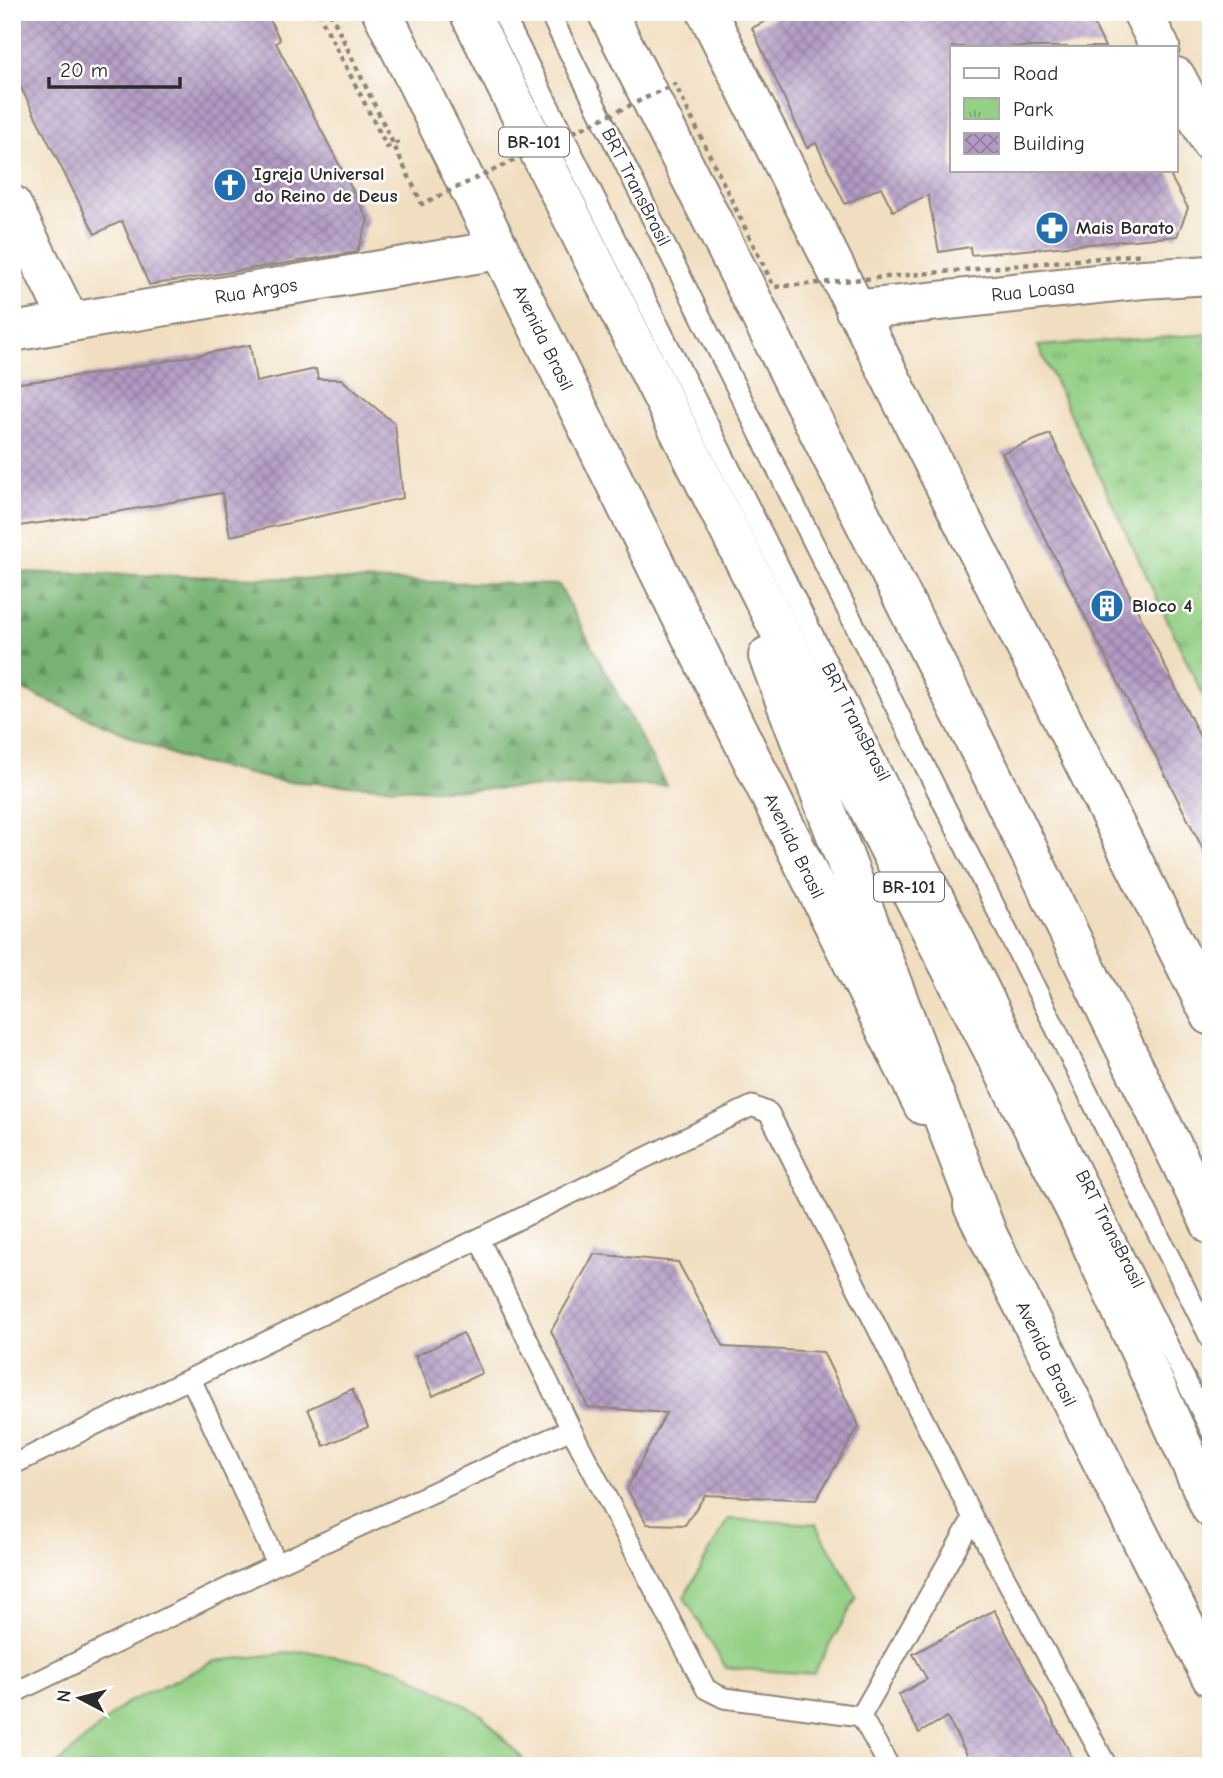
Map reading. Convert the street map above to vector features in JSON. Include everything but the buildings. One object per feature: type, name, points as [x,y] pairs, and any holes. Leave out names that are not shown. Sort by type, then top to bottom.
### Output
[{"type":"main road","name":"Avenida Brasil","points":[[382,12],[988,1236],[1211,1677]]},
{"type":"main road","name":"BR-101","points":[[469,12],[894,857],[1078,1215],[1211,1508]]},
{"type":"main road","points":[[607,12],[992,775],[1211,1225]]},
{"type":"main road","points":[[707,12],[1211,1016]]},
{"type":"main road","points":[[1142,12],[1159,46]]},
{"type":"main road","points":[[1178,81],[1211,143]]},
{"type":"main road","points":[[12,205],[70,322]]},
{"type":"main road","name":"Rua Argos","points":[[12,332],[499,250]]},
{"type":"main road","name":"Rua Loasa","points":[[855,310],[1143,279],[1211,275]]},
{"type":"main road","points":[[695,461],[988,1236]]},
{"type":"lane","name":"BRT TransBrasil","points":[[502,12],[1211,1431]]},
{"type":"lane","name":"BRT TransBrasil","points":[[549,12],[1211,1340]]},
{"type":"lane","points":[[12,1465],[751,1106],[769,1113],[973,1518],[1107,1766]]},
{"type":"lane","points":[[479,1239],[571,1429],[706,1689],[724,1698],[860,1716]]},
{"type":"lane","points":[[191,1378],[277,1564]]},
{"type":"lane","points":[[12,1694],[277,1564],[571,1429]]},
{"type":"lane","points":[[860,1716],[973,1518]]},
{"type":"lane","points":[[860,1716],[889,1766]]},
{"type":"path","points":[[318,12],[387,147]]},
{"type":"path","points":[[330,12],[422,204],[675,84],[774,287],[1144,254]]},
{"type":"green space","points":[[1211,334],[1211,700],[1206,702],[1038,346]]},
{"type":"green space","points":[[12,572],[559,585],[666,785],[435,790],[279,781],[183,759],[12,685]]},
{"type":"green space","points":[[728,1519],[816,1524],[857,1597],[813,1674],[726,1668],[684,1597]]},
{"type":"green space","points":[[306,1651],[399,1669],[482,1715],[529,1766],[55,1766],[126,1703],[215,1661]]},
{"type":"place","name":"Igreja Universal do Reino de Deus","points":[[230,185]]},
{"type":"place","name":"Mais Barato","points":[[1052,228]]},
{"type":"place","name":"Bloco 4","points":[[1107,606]]}]
